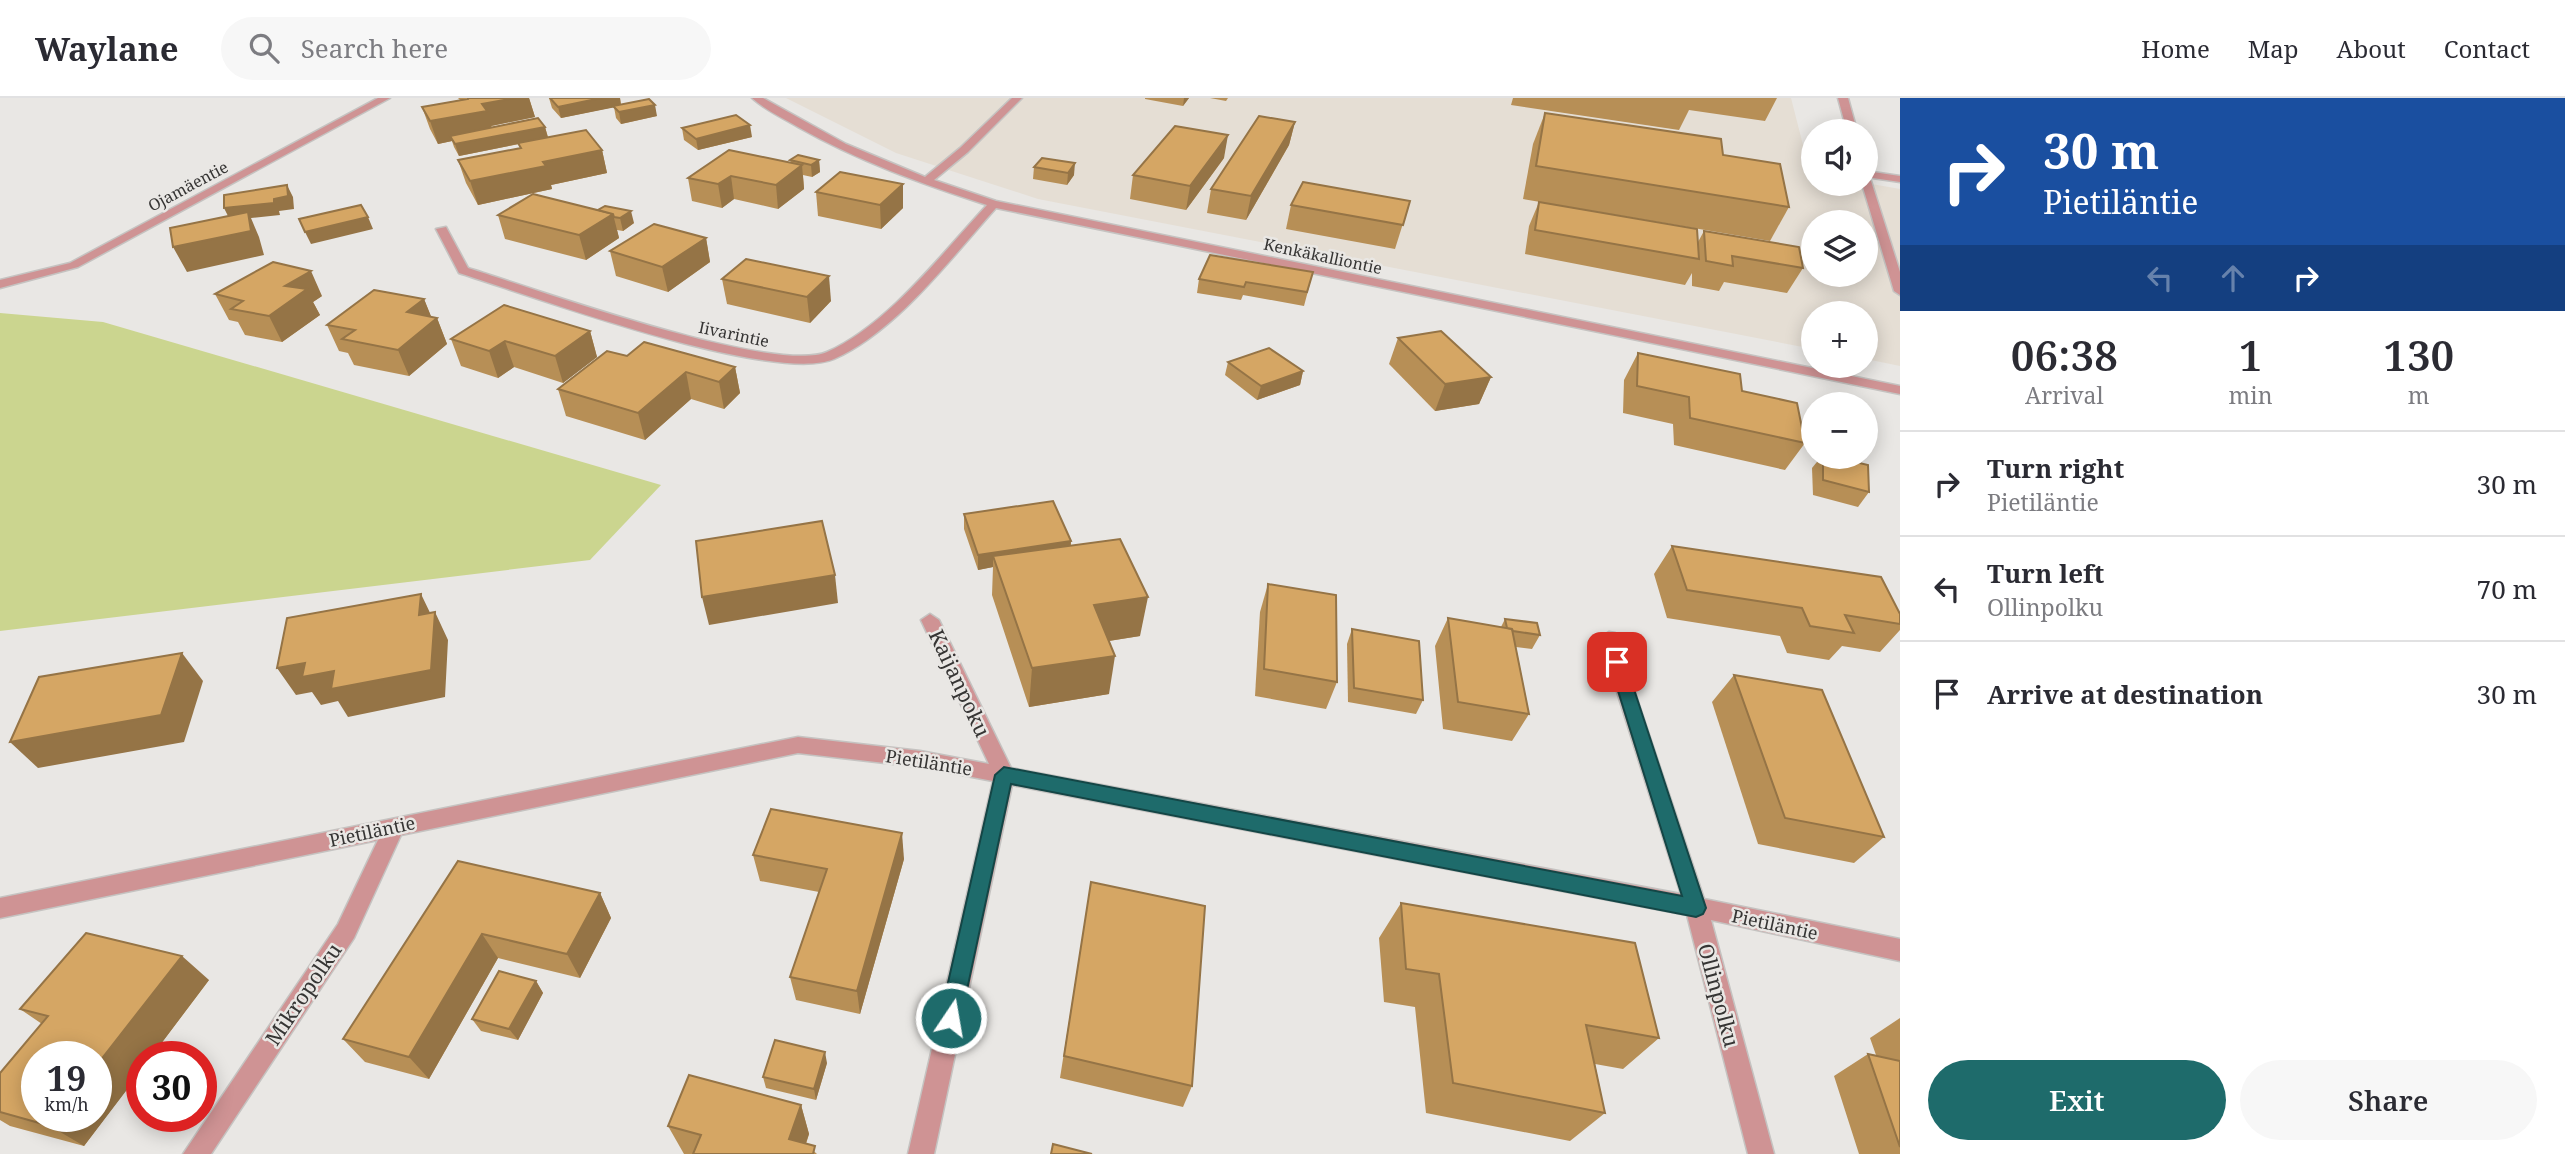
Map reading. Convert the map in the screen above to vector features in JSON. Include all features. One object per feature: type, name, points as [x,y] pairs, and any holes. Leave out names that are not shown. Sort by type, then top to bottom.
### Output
[{"type":"street","name":"Ojamäentie","points":[[0,284],[74,265],[385,98]]},
{"type":"street","name":"Kenkäkalliontie","points":[[757,98],[831,142],[925,182],[995,204],[1900,390]]},
{"type":"street","points":[[925,182],[964,150],[1017,98]]},
{"type":"street","points":[[1843,98],[1849,119]]},
{"type":"street","points":[[1878,176],[1900,179]]},
{"type":"street","points":[[1871,196],[1900,291]]},
{"type":"street","name":"Iivarintie","points":[[442,229],[463,270],[687,339],[786,361],[826,358],[878,325],[995,204]]},
{"type":"street","name":"Kaijanpoku","points":[[930,620],[1004,775]]},
{"type":"street","name":"Ollinpolku","points":[[1609,638],[1696,908],[1761,1154]]},
{"type":"street","name":"Pietiläntie","points":[[0,908],[798,745],[920,759],[1696,908],[1900,950]]},
{"type":"street","points":[[921,1154],[1004,775]]},
{"type":"street","name":"Mikropolku","points":[[196,1154],[346,930],[395,826]]},
{"type":"shaded area","points":[[786,98],[1791,98],[1801,137],[1801,196],[1878,196],[1878,185],[1900,189],[1900,366],[1878,361],[1878,301],[1801,301],[1801,347],[1038,199],[896,153]]},
{"type":"green space","points":[[0,313],[103,322],[661,485],[590,560],[0,631]]},
{"type":"building","points":[[468,98],[515,98],[482,104],[487,111],[430,121],[422,107]]},
{"type":"building","points":[[550,98],[601,98],[558,107]]},
{"type":"building","points":[[649,99],[655,105],[619,112],[613,106]]},
{"type":"building","points":[[1545,113],[1721,139],[1723,155],[1780,164],[1789,207],[1536,166]]},
{"type":"building","points":[[736,115],[750,125],[696,139],[682,128]]},
{"type":"building","points":[[1259,116],[1295,122],[1251,196],[1211,189]]},
{"type":"building","points":[[538,118],[545,127],[455,144],[450,136]]},
{"type":"building","points":[[1175,126],[1228,135],[1190,186],[1133,175]]},
{"type":"building","points":[[586,130],[602,150],[543,162],[546,166],[470,181],[458,160],[521,148],[518,143]]},
{"type":"building","points":[[729,150],[802,165],[776,185],[731,176],[718,184],[688,178]]},
{"type":"building","points":[[798,155],[819,160],[811,165],[790,160]]},
{"type":"building","points":[[1042,158],[1075,163],[1068,173],[1034,167]]},
{"type":"building","points":[[840,172],[903,184],[880,205],[816,192]]},
{"type":"building","points":[[1303,182],[1410,201],[1403,225],[1291,205]]},
{"type":"building","points":[[287,185],[288,196],[274,199],[274,203],[224,208],[224,195]]},
{"type":"building","points":[[533,194],[613,214],[579,235],[498,215]]},
{"type":"building","points":[[1539,202],[1697,229],[1699,259],[1535,230]]},
{"type":"building","points":[[361,205],[368,217],[305,232],[299,219]]},
{"type":"building","points":[[605,206],[631,211],[620,218],[614,217],[613,214],[598,210]]},
{"type":"building","points":[[248,212],[251,231],[173,247],[170,228]]},
{"type":"building","points":[[654,224],[706,238],[662,267],[610,251]]},
{"type":"building","points":[[1704,231],[1799,247],[1801,268],[1732,256],[1733,266],[1706,261]]},
{"type":"building","points":[[1210,255],[1313,272],[1307,292],[1246,282],[1244,287],[1199,279]]},
{"type":"building","points":[[746,259],[829,276],[807,297],[722,279]]},
{"type":"building","points":[[273,262],[311,271],[285,286],[307,289],[269,316],[231,309],[243,301],[215,294]]},
{"type":"building","points":[[374,290],[424,299],[407,312],[437,318],[398,350],[342,339],[355,330],[327,325]]},
{"type":"building","points":[[504,305],[590,331],[555,356],[505,341],[489,351],[451,339]]},
{"type":"building","points":[[1441,331],[1491,377],[1445,384],[1398,338]]},
{"type":"building","points":[[644,342],[735,367],[719,382],[686,372],[638,413],[558,389],[607,351],[627,356]]},
{"type":"building","points":[[1269,348],[1303,371],[1261,386],[1228,362]]},
{"type":"building","points":[[1638,353],[1740,374],[1742,391],[1797,403],[1801,442],[1690,418],[1689,397],[1637,386]]},
{"type":"building","points":[[1823,469],[1868,469],[1869,492],[1823,480]]},
{"type":"building","points":[[1053,501],[1071,541],[978,555],[964,514]]},
{"type":"building","points":[[822,521],[835,575],[702,597],[696,541]]},
{"type":"building","points":[[1120,539],[1148,597],[1094,605],[1115,656],[1032,668],[993,556]]},
{"type":"building","points":[[1672,546],[1881,577],[1900,614],[1900,624],[1845,615],[1854,633],[1810,626],[1802,608],[1687,590]]},
{"type":"building","points":[[1268,584],[1336,595],[1337,682],[1264,669]]},
{"type":"building","points":[[421,594],[419,615],[435,612],[431,670],[331,689],[334,671],[302,677],[305,663],[277,668],[287,618]]},
{"type":"building","points":[[1448,618],[1512,629],[1529,714],[1458,702]]},
{"type":"building","points":[[1505,619],[1537,623],[1540,635],[1513,631],[1507,628]]},
{"type":"building","points":[[1352,629],[1419,641],[1423,700],[1354,688]]},
{"type":"building","points":[[182,653],[161,715],[10,742],[39,677]]},
{"type":"building","points":[[1734,675],[1822,690],[1884,837],[1785,818]]},
{"type":"building","points":[[771,809],[902,833],[857,991],[790,977],[827,869],[753,855]]},
{"type":"building","points":[[458,861],[600,893],[567,954],[482,934],[409,1057],[343,1039]]},
{"type":"building","points":[[1091,882],[1205,906],[1192,1086],[1064,1056]]},
{"type":"building","points":[[1401,903],[1635,943],[1659,1038],[1586,1025],[1605,1113],[1453,1083],[1439,974],[1406,969]]},
{"type":"building","points":[[86,933],[182,956],[112,1046],[112,1041],[27,1041],[48,1016],[20,1009]]},
{"type":"building","points":[[499,971],[536,981],[509,1029],[472,1019]]},
{"type":"building","points":[[775,1040],[825,1052],[814,1089],[763,1077]]},
{"type":"building","points":[[21,1048],[21,1118],[0,1112],[0,1073]]},
{"type":"building","points":[[1868,1054],[1900,1061],[1900,1147]]},
{"type":"building","points":[[689,1075],[801,1105],[789,1139],[815,1146],[813,1154],[693,1154],[701,1135],[668,1126]]},
{"type":"building","points":[[1053,1144],[1092,1154],[1051,1154]]},
{"type":"route","points":[[951,1018],[1004,775],[1696,908],[1617,662]]}]
